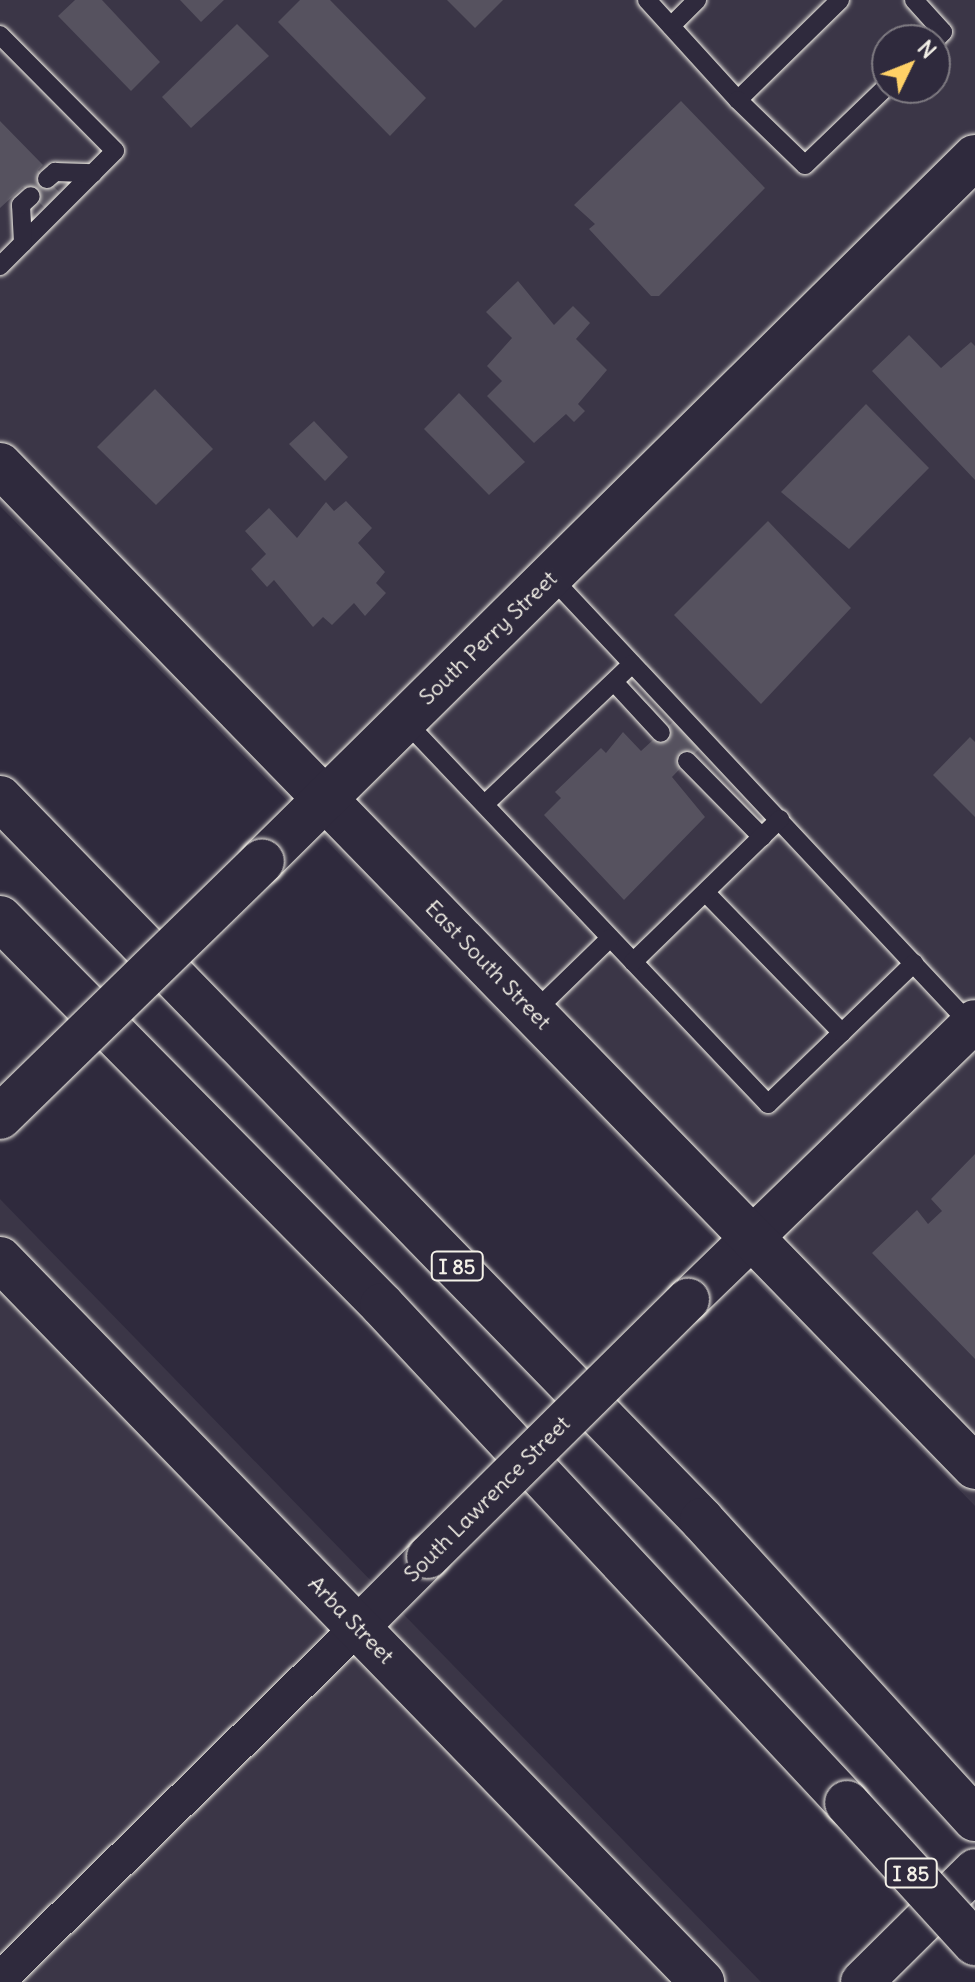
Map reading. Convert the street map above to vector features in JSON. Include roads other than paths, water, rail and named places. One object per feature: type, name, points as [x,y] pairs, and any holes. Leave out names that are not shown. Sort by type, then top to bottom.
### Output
[{"type":"main road","name":"South Perry Street","points":[[0,1117],[975,157]]},
{"type":"main road","name":"East South Street","points":[[0,465],[975,1467]]},
{"type":"main road","name":"I 85","points":[[0,798],[702,1520],[903,1744],[975,1819]]},
{"type":"main road","name":"I 85","points":[[0,918],[382,1305],[975,1943]]},
{"type":"main road","name":"Arba Street","points":[[0,1259],[702,1982]]},
{"type":"street","name":"South Lawrence Street","points":[[3,1978],[688,1300],[973,1023]]},
{"type":"street","points":[[862,1982],[975,1870]]},
{"type":"lane","points":[[647,0],[738,100],[805,165],[871,101]]},
{"type":"lane","points":[[671,26],[697,0]]},
{"type":"lane","points":[[738,100],[840,0]]},
{"type":"lane","points":[[914,0],[936,24]]},
{"type":"lane","points":[[0,35],[115,151],[0,266]]},
{"type":"lane","points":[[47,179],[55,172],[93,173]]},
{"type":"lane","points":[[23,243],[21,205],[31,196]]},
{"type":"lane","points":[[551,577],[973,1023]]},
{"type":"lane","points":[[485,804],[632,664]]},
{"type":"lane","points":[[614,682],[661,733]]},
{"type":"lane","points":[[404,720],[768,1104],[914,963]]},
{"type":"lane","points":[[687,761],[762,837]]},
{"type":"lane","points":[[633,962],[780,819]]},
{"type":"lane","points":[[706,893],[842,1033]]},
{"type":"lane","points":[[534,1012],[610,938]]}]
